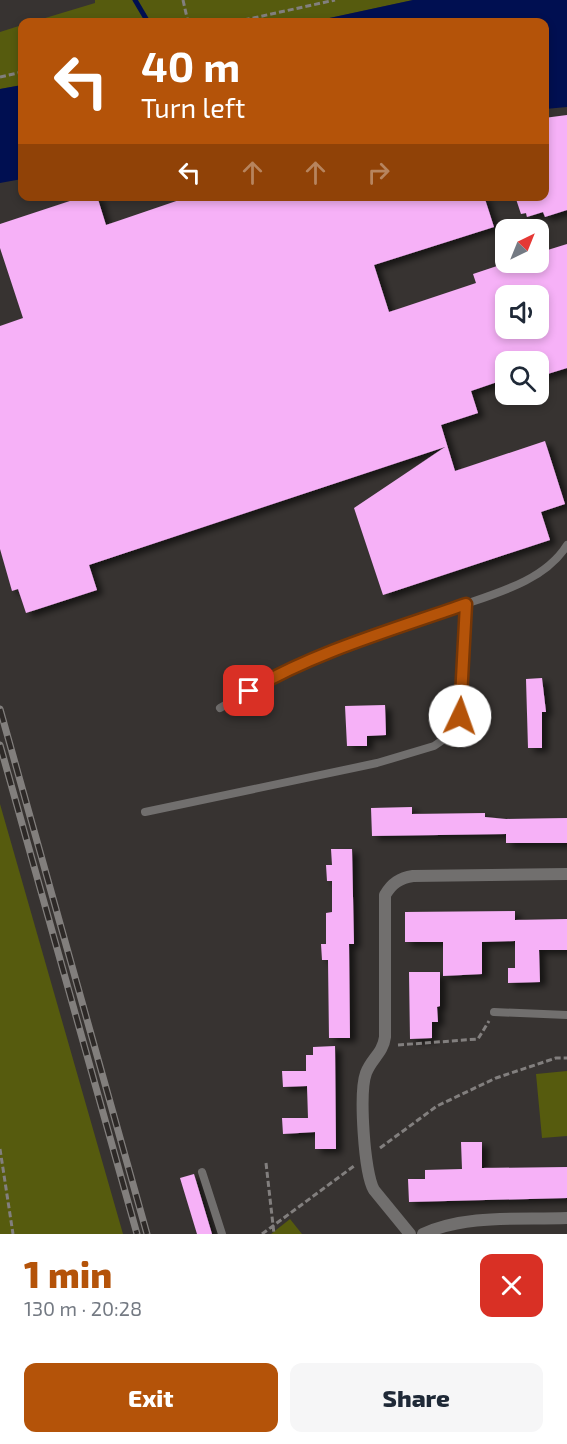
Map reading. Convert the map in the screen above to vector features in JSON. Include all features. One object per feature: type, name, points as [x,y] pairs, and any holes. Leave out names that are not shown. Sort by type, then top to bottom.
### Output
[{"type":"street","points":[[410,1234],[374,1190],[368,1175],[364,1078],[385,1041],[384,902],[386,895],[394,883],[406,877],[567,874]]},
{"type":"street","points":[[423,1234],[440,1227],[467,1221],[567,1218]]},
{"type":"lane","points":[[220,708],[264,682],[342,647],[505,590],[533,577],[562,553],[567,545]]},
{"type":"lane","points":[[145,812],[377,763],[434,746],[453,733],[460,716],[466,604]]},
{"type":"lane","points":[[494,1012],[567,1015]]},
{"type":"lane","points":[[202,1172],[222,1234]]},
{"type":"path","points":[[183,0],[187,18]]},
{"type":"path","points":[[253,18],[335,0]]},
{"type":"path","points":[[0,77],[18,73]]},
{"type":"path","points":[[385,1041],[478,1039],[494,1012]]},
{"type":"path","points":[[380,1148],[437,1106],[496,1078],[556,1058],[567,1058]]},
{"type":"path","points":[[0,1149],[13,1234]]},
{"type":"path","points":[[266,1163],[274,1234]]},
{"type":"path","points":[[262,1234],[358,1163]]},
{"type":"shaded area","points":[[95,0],[413,0],[330,18],[45,18],[95,3]]},
{"type":"shaded area","points":[[413,0],[567,0],[567,107],[549,109],[549,18],[330,18]]},
{"type":"shaded area","points":[[18,26],[18,86],[0,89],[0,32]]},
{"type":"shaded area","points":[[18,86],[18,180],[0,183],[0,89]]},
{"type":"shaded area","points":[[0,804],[123,1234],[0,1234]]},
{"type":"shaded area","points":[[567,1071],[567,1136],[542,1138],[536,1074]]},
{"type":"shaded area","points":[[290,1219],[302,1234],[271,1234]]},
{"type":"building","points":[[567,115],[567,210],[545,217],[543,212],[527,217],[526,213],[521,214],[517,201],[549,201],[549,117]]},
{"type":"building","points":[[70,201],[99,201],[106,225],[176,201],[486,201],[494,227],[374,265],[389,312],[476,283],[473,274],[495,267],[495,273],[549,273],[549,250],[567,244],[567,368],[549,374],[549,351],[495,351],[495,383],[471,391],[478,413],[441,425],[455,471],[545,441],[565,504],[541,512],[550,540],[383,595],[354,508],[445,447],[89,565],[97,590],[26,613],[18,589],[12,591],[0,549],[0,326],[23,318],[0,248],[0,224]]},
{"type":"building","points":[[542,678],[546,712],[542,712],[542,748],[528,748],[526,679]]},
{"type":"building","points":[[385,705],[386,735],[367,736],[367,746],[347,746],[345,706]]},
{"type":"building","points":[[412,807],[412,814],[485,813],[485,817],[506,819],[567,818],[567,843],[506,843],[506,834],[372,836],[371,808]]},
{"type":"building","points":[[331,849],[352,849],[354,944],[349,944],[350,1038],[329,1038],[328,960],[322,960],[321,944],[326,944],[326,913],[332,912],[332,881],[327,881],[326,865],[332,865]]},
{"type":"building","points":[[515,911],[515,920],[567,919],[567,950],[539,950],[540,982],[508,983],[508,968],[515,968],[515,941],[482,942],[482,974],[443,976],[443,942],[405,942],[405,912]]},
{"type":"building","points":[[409,972],[440,972],[440,1006],[437,1007],[438,1022],[432,1022],[432,1038],[410,1039]]},
{"type":"building","points":[[335,1046],[336,1149],[315,1149],[315,1132],[283,1134],[282,1118],[308,1118],[307,1086],[283,1087],[282,1071],[306,1071],[306,1055],[313,1055],[313,1047]]},
{"type":"building","points":[[461,1142],[482,1142],[482,1168],[567,1167],[567,1198],[409,1202],[408,1179],[425,1179],[425,1170],[462,1169]]},
{"type":"building","points":[[194,1174],[212,1234],[197,1234],[180,1178]]},
{"type":"waterway","points":[[135,0],[146,18]]},
{"type":"railway","points":[[0,709],[147,1234]]},
{"type":"railway","points":[[0,745],[137,1234]]},
{"type":"route","points":[[249,691],[342,647],[466,604],[460,716]]}]
